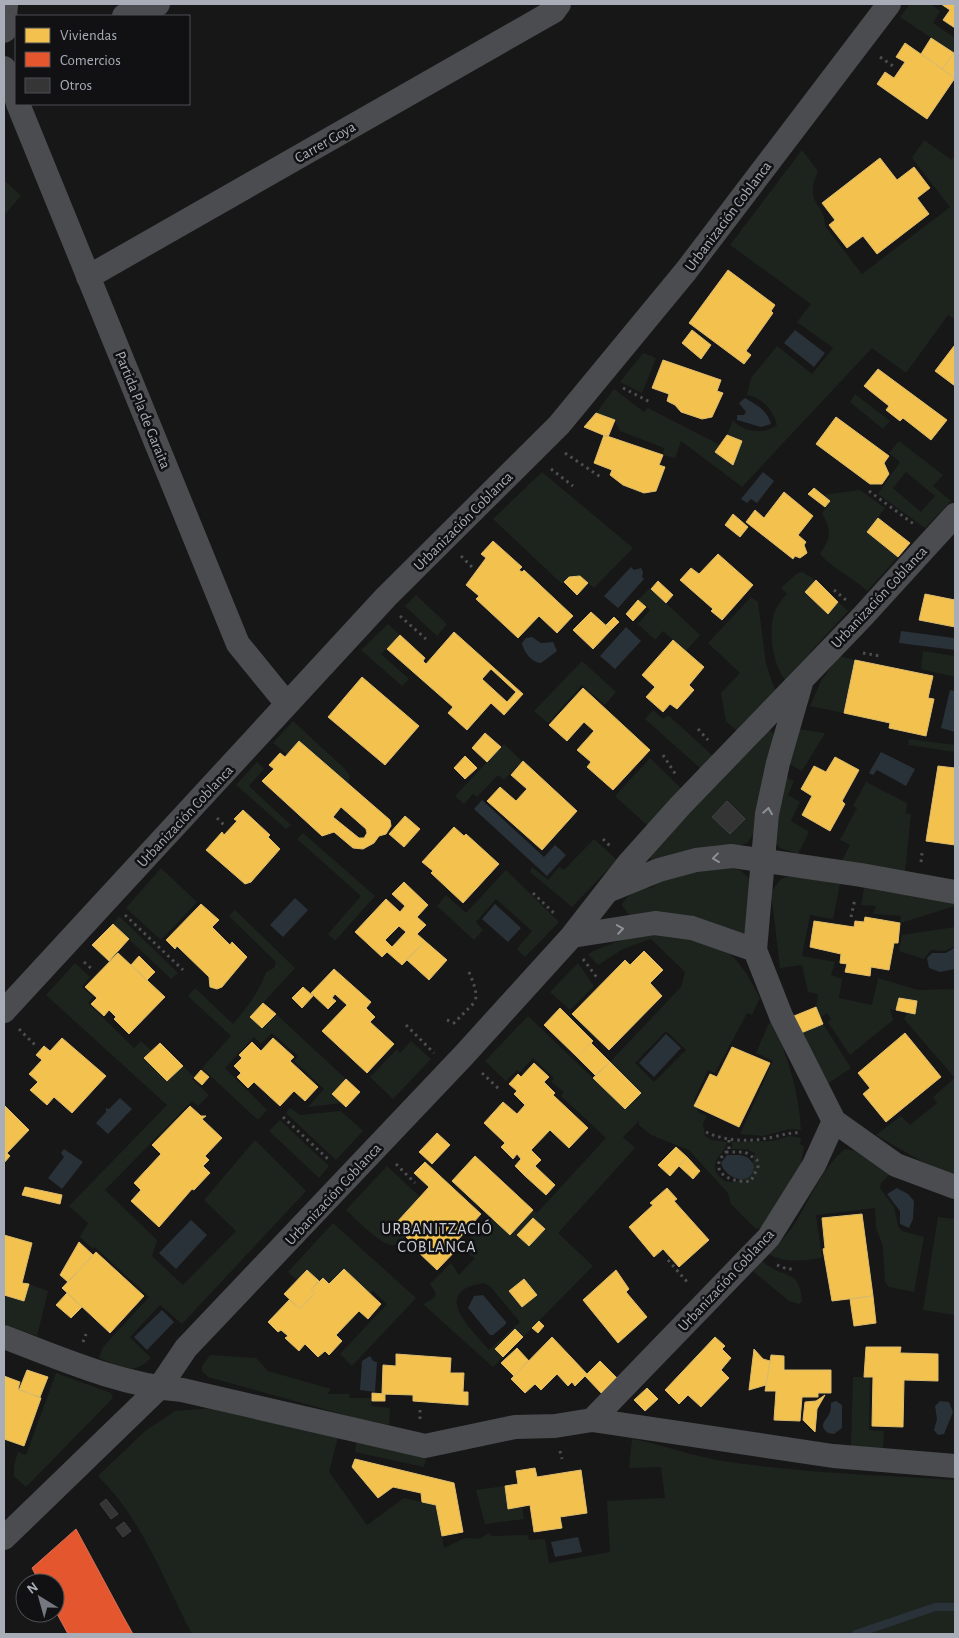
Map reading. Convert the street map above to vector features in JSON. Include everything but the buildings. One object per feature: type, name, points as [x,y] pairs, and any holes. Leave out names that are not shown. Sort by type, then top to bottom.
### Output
[{"type":"street","points":[[4,31],[6,4]]},
{"type":"street","points":[[127,15],[158,4]]},
{"type":"street","name":"Carrer Goya","points":[[88,277],[554,11],[559,4]]},
{"type":"street","name":"Urbanización Coblanca","points":[[4,1011],[383,601],[546,438],[686,271],[888,4]]},
{"type":"street","points":[[4,68],[15,96]]},
{"type":"street","name":"Partida Pla de Garaita","points":[[18,105],[238,644],[287,704]]},
{"type":"street","name":"Urbanización Coblanca","points":[[4,1538],[159,1388],[186,1348],[450,1070],[574,933],[680,806],[955,515]]},
{"type":"street","name":"Urbanización Coblanca","points":[[802,679],[778,763],[767,814],[765,859],[755,950],[781,1016],[830,1129],[896,1165],[955,1187]]},
{"type":"street","name":"Urbanización Coblanca","points":[[608,890],[630,880],[696,860],[732,856],[765,859],[955,892]]},
{"type":"street","points":[[574,933],[655,923],[692,928],[755,950]]},
{"type":"street","name":"Urbanización Coblanca","points":[[592,1420],[769,1237],[814,1165],[830,1129]]},
{"type":"street","points":[[4,1337],[120,1380],[159,1388],[182,1390],[425,1446],[515,1427],[554,1426],[592,1420],[833,1456],[955,1466]]},
{"type":"path","points":[[601,374],[650,402]]},
{"type":"path","points":[[546,438],[602,478]]},
{"type":"path","points":[[869,491],[933,538]]},
{"type":"path","points":[[383,601],[426,639]]},
{"type":"path","points":[[533,893],[574,933]]},
{"type":"path","points":[[108,898],[183,970]]},
{"type":"path","points":[[469,972],[474,986],[475,1002]]},
{"type":"path","points":[[406,1025],[450,1070]]},
{"type":"path","points":[[283,1117],[348,1177]]},
{"type":"path","points":[[706,1132],[729,1140],[771,1137],[791,1132],[830,1129]]},
{"type":"path","points":[[729,1140],[729,1152]]},
{"type":"path","points":[[726,1152],[729,1152],[745,1152],[757,1160],[758,1167],[751,1181],[731,1181],[722,1172],[719,1160],[726,1152]]},
{"type":"path","points":[[668,1260],[706,1303]]},
{"type":"shaded area","points":[[910,4],[931,4],[940,11],[933,23],[955,38],[955,54],[900,17]]},
{"type":"shaded area","points":[[924,140],[952,160],[955,154],[955,319],[948,315],[906,373],[872,348],[742,487],[681,441],[675,458],[663,455],[664,448],[620,431],[615,421],[596,413],[614,389],[644,412],[648,408],[720,445],[715,452],[733,465],[742,441],[727,435],[733,420],[742,427],[754,431],[766,430],[777,425],[773,414],[762,402],[747,395],[751,378],[777,346],[812,374],[833,348],[797,322],[811,304],[730,245],[802,150],[818,171],[813,191],[816,202],[822,212],[825,226],[862,274],[950,207],[912,158]]},
{"type":"shaded area","points":[[4,180],[21,196],[4,215]]},
{"type":"shaded area","points":[[795,330],[825,353],[814,367],[784,343]]},
{"type":"shaded area","points":[[643,353],[656,358],[642,393],[620,382]]},
{"type":"shaded area","points":[[855,394],[890,421],[883,429],[850,402]]},
{"type":"shaded area","points":[[745,398],[764,411],[771,424],[761,427],[737,420],[737,415],[744,415],[746,412],[739,403]]},
{"type":"shaded area","points":[[899,441],[943,475],[933,486],[951,501],[925,528],[878,494],[900,462],[889,453]],"holes":[[[906,472],[935,496],[921,512],[893,488]]]},
{"type":"shaded area","points":[[542,472],[633,548],[594,588],[580,576],[569,577],[562,584],[493,519]]},
{"type":"shaded area","points":[[763,472],[774,481],[757,503],[751,499],[747,503],[741,499]]},
{"type":"shaded area","points":[[860,490],[885,508],[867,532],[898,557],[867,591],[831,565],[820,554],[827,543],[829,534],[822,513],[830,501],[822,495]]},
{"type":"shaded area","points":[[631,567],[634,570],[641,568],[644,579],[618,608],[604,596]]},
{"type":"shaded area","points":[[802,572],[816,580],[828,613],[838,602],[848,611],[785,680],[777,666],[773,648],[772,622],[776,609],[787,594],[781,588],[796,574]]},
{"type":"shaded area","points":[[650,588],[700,635],[686,651],[663,631],[655,640],[638,624],[650,610],[638,600]]},
{"type":"shaded area","points":[[416,595],[447,624],[437,636],[405,606]]},
{"type":"shaded area","points":[[751,597],[758,602],[766,664],[775,690],[737,731],[726,721],[721,693],[740,673],[708,643]]},
{"type":"shaded area","points":[[388,624],[400,635],[381,654],[409,679],[402,686],[361,650]]},
{"type":"shaded area","points":[[626,627],[641,641],[615,669],[600,656]]},
{"type":"shaded area","points":[[901,631],[954,638],[955,633],[955,650],[899,643]]},
{"type":"shaded area","points":[[532,637],[541,643],[553,642],[557,651],[541,663],[534,661],[526,653],[522,643],[526,638]]},
{"type":"shaded area","points":[[923,651],[955,656],[955,677],[921,669]]},
{"type":"shaded area","points":[[839,656],[855,660],[844,713],[810,706],[821,681]]},
{"type":"shaded area","points":[[582,661],[616,692],[605,705],[582,685],[548,723],[534,711]]},
{"type":"shaded area","points":[[950,690],[955,691],[955,732],[941,728]]},
{"type":"shaded area","points":[[653,710],[663,719],[668,715],[713,756],[701,769],[645,719]]},
{"type":"shaded area","points":[[293,721],[344,768],[350,776],[348,784],[299,742],[287,754],[273,743]]},
{"type":"shaded area","points":[[798,729],[825,733],[802,771],[787,763]]},
{"type":"shaded area","points":[[770,730],[774,734],[753,835],[747,843],[733,848],[721,865],[740,870],[751,880],[748,931],[740,935],[631,918],[622,905],[625,900],[634,892],[653,887],[658,880],[651,863],[650,852],[764,733]]},
{"type":"shaded area","points":[[909,739],[955,745],[955,752],[908,745]]},
{"type":"shaded area","points":[[504,744],[522,761],[504,780],[498,775],[477,797],[473,794],[464,804],[455,796]]},
{"type":"shaded area","points":[[881,752],[915,769],[906,786],[877,770],[873,775],[869,773]]},
{"type":"shaded area","points":[[650,758],[682,789],[648,826],[615,796]]},
{"type":"shaded area","points":[[257,762],[264,769],[249,786],[291,825],[286,829],[236,785]]},
{"type":"shaded area","points":[[783,775],[794,781],[788,795],[800,802],[791,821],[809,832],[798,854],[780,848],[776,843]]},
{"type":"shaded area","points":[[866,782],[907,803],[906,814],[911,814],[905,872],[841,862],[850,845],[840,840],[857,808],[853,806]]},
{"type":"shaded area","points":[[482,800],[544,857],[555,845],[566,855],[547,876],[474,809]]},
{"type":"shaded area","points":[[303,833],[375,896],[335,941],[328,934],[361,896],[297,839]]},
{"type":"shaded area","points":[[594,839],[617,860],[572,907],[530,872],[532,867],[548,880],[559,867],[564,870]]},
{"type":"shaded area","points":[[161,868],[197,902],[161,940],[126,908]]},
{"type":"shaded area","points":[[506,870],[559,922],[525,957],[517,949],[532,931],[496,899],[476,922],[483,930],[474,940],[437,906],[446,895],[466,913]]},
{"type":"shaded area","points":[[791,876],[840,884],[833,919],[810,915],[802,956],[835,962],[831,975],[842,979],[839,998],[872,1005],[878,978],[918,990],[955,989],[955,1078],[904,1019],[908,1012],[915,1013],[917,1001],[899,998],[896,1010],[890,1009],[893,1020],[850,1055],[828,1022],[831,1019],[827,1013],[821,1017],[816,1007],[818,994],[808,992],[802,965],[780,968],[771,892],[781,879]]},
{"type":"shaded area","points":[[864,888],[955,903],[955,906],[900,923],[901,916],[873,914],[876,906],[861,905]]},
{"type":"shaded area","points":[[295,898],[308,910],[283,937],[270,925]]},
{"type":"shaded area","points":[[495,904],[521,928],[508,942],[482,919]]},
{"type":"shaded area","points":[[235,910],[295,968],[250,1017],[262,1028],[276,1014],[346,1079],[332,1094],[342,1103],[308,1107],[324,1089],[294,1061],[298,1056],[272,1033],[261,1044],[254,1037],[225,1068],[267,1110],[258,1120],[202,1068],[231,1036],[188,996],[195,988],[233,1024],[248,1006],[266,972],[274,968],[276,962],[229,916]]},
{"type":"shaded area","points":[[119,916],[178,973],[171,979],[113,924]]},
{"type":"shaded area","points":[[955,927],[955,946],[945,951],[931,950],[924,959],[899,951],[902,935]]},
{"type":"shaded area","points":[[661,934],[695,939],[723,949],[742,967],[760,998],[752,1015],[747,1013],[715,1073],[708,1070],[694,1100],[698,1112],[707,1116],[703,1124],[705,1136],[711,1140],[727,1142],[716,1162],[717,1173],[722,1179],[734,1182],[744,1176],[754,1159],[755,1153],[747,1149],[732,1149],[732,1142],[773,1141],[789,1136],[801,1138],[800,1144],[804,1147],[799,1176],[761,1230],[759,1228],[756,1229],[731,1204],[728,1193],[689,1150],[651,1135],[639,1125],[639,1121],[623,1137],[635,1148],[558,1233],[593,1266],[523,1337],[515,1330],[495,1349],[503,1357],[493,1367],[423,1304],[434,1298],[436,1293],[430,1284],[451,1263],[459,1275],[475,1258],[463,1251],[469,1245],[466,1242],[489,1215],[510,1235],[533,1210],[537,1213],[606,1138],[561,1096],[564,1092],[551,1082],[554,1078],[533,1058],[520,1072],[517,1070],[506,1081],[485,1061],[528,1016],[625,1109],[641,1093],[610,1062],[681,987],[685,972],[651,939],[623,949],[598,965],[588,954],[615,942]],"holes":[[[666,1031],[686,1050],[654,1082],[635,1063]],[[483,1283],[490,1286],[520,1322],[489,1350],[465,1322],[459,1312],[457,1303],[459,1294],[467,1288]]]},
{"type":"shaded area","points":[[954,948],[955,969],[940,972],[929,968],[927,958],[932,953],[946,953]]},
{"type":"shaded area","points":[[75,963],[90,977],[82,987],[93,997],[88,1003],[134,1048],[141,1041],[152,1051],[144,1058],[167,1081],[183,1066],[194,1077],[192,1079],[209,1095],[198,1106],[192,1101],[105,1190],[157,1240],[152,1256],[183,1285],[236,1231],[204,1200],[255,1140],[306,1191],[182,1324],[160,1305],[130,1337],[151,1358],[144,1364],[132,1369],[120,1367],[99,1358],[103,1347],[149,1297],[95,1247],[93,1249],[80,1237],[88,1223],[69,1206],[167,1105],[46,995]]},
{"type":"shaded area","points":[[578,963],[594,986],[570,1010],[550,992]]},
{"type":"shaded area","points":[[772,1021],[792,1075],[798,1102],[801,1130],[790,1129],[763,1136],[740,1134],[773,1061],[756,1053],[769,1023]]},
{"type":"shaded area","points":[[823,1024],[851,1068],[827,1084],[801,1033]]},
{"type":"shaded area","points":[[666,1034],[681,1048],[654,1077],[639,1063]]},
{"type":"shaded area","points":[[411,1041],[431,1059],[393,1099],[370,1077],[397,1049],[400,1053]]},
{"type":"shaded area","points":[[955,1078],[955,1175],[921,1161],[876,1135],[901,1116],[910,1125],[937,1103],[933,1097]]},
{"type":"shaded area","points":[[120,1098],[132,1109],[108,1134],[96,1123],[106,1112],[106,1108],[109,1109]]},
{"type":"shaded area","points":[[290,1108],[300,1115],[341,1111],[363,1131],[336,1160],[286,1113]]},
{"type":"shaded area","points":[[280,1120],[329,1166],[319,1178],[269,1131]]},
{"type":"shaded area","points":[[64,1149],[83,1162],[62,1189],[48,1178],[64,1157],[61,1153]]},
{"type":"shaded area","points":[[845,1149],[855,1151],[890,1174],[881,1183],[880,1188],[894,1207],[898,1226],[902,1231],[924,1237],[914,1292],[889,1287],[885,1282],[883,1246],[876,1228],[875,1208],[816,1215],[822,1258],[788,1260],[769,1254],[791,1229],[824,1173]]},
{"type":"shaded area","points":[[727,1155],[744,1156],[750,1159],[754,1167],[752,1174],[743,1179],[732,1177],[723,1169],[721,1163]]},
{"type":"shaded area","points":[[387,1166],[420,1197],[397,1221],[410,1233],[394,1245],[383,1242],[376,1237],[346,1210]]},
{"type":"shaded area","points":[[897,1188],[908,1194],[914,1201],[913,1219],[909,1228],[900,1224],[900,1211],[887,1194]]},
{"type":"shaded area","points":[[938,1217],[955,1219],[955,1315],[923,1310]]},
{"type":"shaded area","points":[[191,1220],[207,1235],[176,1269],[159,1253]]},
{"type":"shaded area","points":[[333,1223],[416,1298],[352,1366],[340,1354],[387,1304],[373,1291],[370,1294],[344,1269],[329,1284],[323,1278],[319,1281],[307,1270],[297,1280],[288,1272]]},
{"type":"shaded area","points":[[762,1261],[770,1267],[790,1276],[798,1283],[802,1302],[799,1304],[789,1301],[753,1271]]},
{"type":"shaded area","points":[[29,1284],[48,1291],[37,1336],[4,1324],[4,1301],[6,1296],[24,1301]]},
{"type":"shaded area","points":[[483,1295],[506,1322],[493,1335],[490,1335],[468,1308],[474,1296]]},
{"type":"shaded area","points":[[162,1310],[174,1322],[147,1350],[134,1337]]},
{"type":"shaded area","points":[[210,1355],[256,1358],[268,1371],[331,1389],[327,1394],[349,1394],[350,1398],[372,1398],[371,1406],[390,1408],[389,1425],[356,1418],[208,1377],[202,1371],[202,1366]]},
{"type":"shaded area","points":[[370,1356],[373,1361],[377,1362],[375,1392],[360,1390],[362,1361]]},
{"type":"shaded area","points":[[56,1373],[111,1393],[113,1398],[26,1487],[14,1476],[14,1465],[18,1452],[26,1455]]},
{"type":"shaded area","points":[[853,1377],[870,1377],[869,1430],[884,1431],[883,1448],[851,1446]]},
{"type":"shaded area","points":[[836,1401],[842,1405],[842,1428],[834,1434],[828,1433],[823,1425],[829,1415],[831,1403]]},
{"type":"shaded area","points":[[940,1401],[949,1402],[953,1412],[944,1434],[938,1435],[934,1430],[937,1419],[935,1406]]},
{"type":"shaded area","points":[[214,1408],[339,1433],[329,1472],[367,1525],[404,1498],[436,1505],[444,1548],[465,1538],[479,1539],[489,1533],[492,1536],[528,1535],[529,1540],[545,1539],[549,1563],[610,1552],[607,1501],[665,1498],[661,1467],[629,1468],[632,1439],[706,1458],[776,1468],[955,1480],[955,1634],[192,1634],[140,1531],[114,1493],[98,1476],[145,1431],[175,1411]]},
{"type":"shaded area","points":[[357,1437],[427,1454],[424,1467],[355,1452]]},
{"type":"shaded area","points":[[505,1486],[508,1508],[522,1507],[524,1519],[485,1524],[476,1490]]},
{"type":"shaded area","points":[[578,1537],[582,1552],[555,1557],[551,1542]]},
{"type":"waterway","points":[[856,1634],[935,1607],[955,1607]]},
{"type":"district","name":"URBANITZACIÓ COBLANCA","points":[[437,1237]]}]
